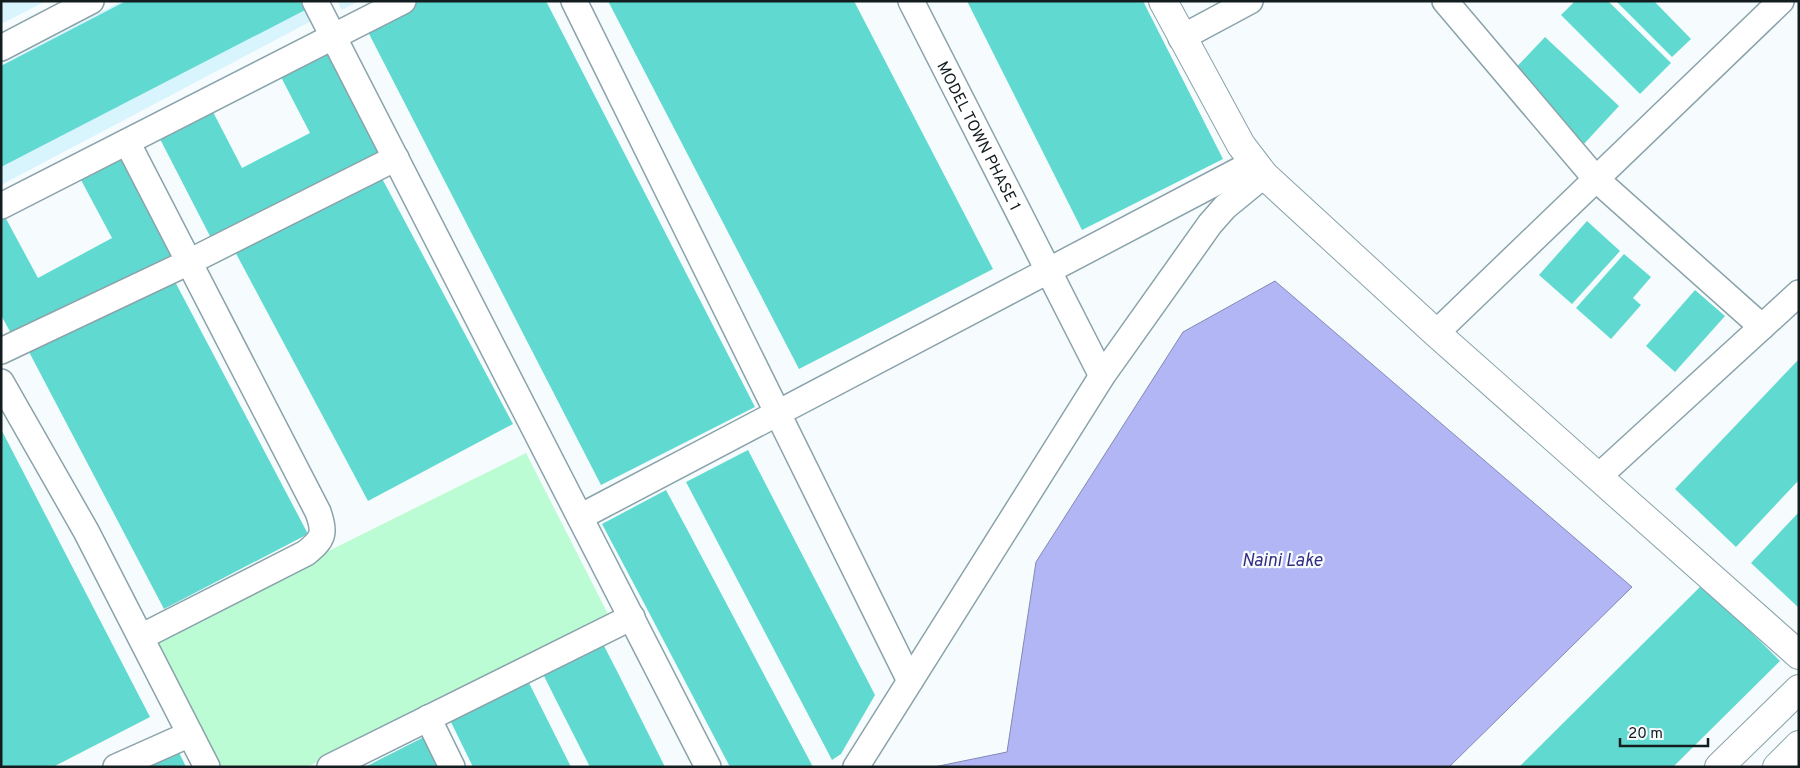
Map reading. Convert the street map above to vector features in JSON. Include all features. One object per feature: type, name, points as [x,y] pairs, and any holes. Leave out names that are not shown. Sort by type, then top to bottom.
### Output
[{"type":"street","points":[[1,48],[91,1]]},
{"type":"street","points":[[315,1],[708,767]]},
{"type":"street","points":[[1,206],[403,1]]},
{"type":"street","points":[[574,1],[910,681]]},
{"type":"street","name":"MODEL TOWN PHASE 1","points":[[911,1],[1102,376]]},
{"type":"street","points":[[1162,1],[1241,145],[1260,169],[1436,333],[1799,654]]},
{"type":"street","points":[[1181,38],[1250,1]]},
{"type":"street","points":[[1445,1],[1596,179],[1762,327]]},
{"type":"street","points":[[1436,333],[1781,1]]},
{"type":"street","points":[[128,142],[318,512],[324,528],[319,542],[306,553],[141,637]]},
{"type":"street","points":[[1,351],[189,262],[396,158]]},
{"type":"street","points":[[580,517],[1048,271],[1260,169]]},
{"type":"street","points":[[856,767],[1102,376],[1210,224],[1260,169]]},
{"type":"street","points":[[1598,477],[1799,293]]},
{"type":"street","points":[[1,382],[86,531],[207,767]]},
{"type":"street","points":[[330,767],[632,617]]},
{"type":"street","points":[[1719,767],[1799,689]]},
{"type":"street","points":[[428,718],[452,767]]},
{"type":"street","points":[[116,767],[190,734]]},
{"type":"street","points":[[1777,767],[1799,745]]},
{"type":"shaded area","points":[[1,1],[46,1],[1,24]]},
{"type":"shaded area","points":[[122,1],[306,1],[315,19],[1,185],[1,65]]},
{"type":"shaded area","points":[[337,1],[359,1],[342,10]]},
{"type":"green space","points":[[526,453],[609,616],[307,767],[220,767],[155,637]]},
{"type":"water","name":"Naini Lake","points":[[1275,281],[1632,587],[1449,767],[934,767],[1007,752],[1036,562],[1183,332]]},
{"type":"building","points":[[126,1],[305,1],[309,8],[1,167],[1,66]]},
{"type":"building","points":[[418,1],[546,1],[755,407],[601,485],[366,28]]},
{"type":"building","points":[[608,1],[854,1],[993,269],[799,369]]},
{"type":"building","points":[[967,1],[1143,1],[1223,159],[1082,230]]},
{"type":"building","points":[[1575,1],[1608,1],[1671,63],[1640,94],[1561,15]]},
{"type":"building","points":[[1616,1],[1654,1],[1691,39],[1672,57]]},
{"type":"building","points":[[1545,37],[1619,106],[1583,145],[1509,75]]},
{"type":"building","points":[[328,52],[381,155],[212,240],[159,137],[212,110],[242,168],[310,133],[281,77]]},
{"type":"building","points":[[125,156],[177,252],[14,339],[1,315],[1,217],[4,215],[38,278],[112,238],[81,180]]},
{"type":"building","points":[[377,169],[513,424],[368,501],[232,246]]},
{"type":"building","points":[[1587,221],[1620,251],[1572,304],[1539,275]]},
{"type":"building","points":[[1624,254],[1651,277],[1633,298],[1641,305],[1611,339],[1576,308]]},
{"type":"building","points":[[172,276],[308,534],[164,609],[28,350]]},
{"type":"building","points":[[1695,290],[1725,316],[1675,372],[1646,346]]},
{"type":"building","points":[[1799,359],[1799,480],[1736,547],[1675,489]]},
{"type":"building","points":[[1,429],[150,717],[53,767],[1,767]]},
{"type":"building","points":[[748,450],[875,695],[841,754],[832,760],[686,482]]},
{"type":"building","points":[[666,490],[813,767],[730,767],[602,524]]},
{"type":"building","points":[[1799,512],[1799,608],[1751,563]]},
{"type":"building","points":[[1703,584],[1780,661],[1673,767],[1519,767]]},
{"type":"building","points":[[601,640],[665,767],[590,767],[558,704],[541,670]]},
{"type":"building","points":[[525,675],[571,767],[473,767],[447,714]]},
{"type":"building","points":[[424,737],[439,767],[365,767]]},
{"type":"building","points":[[177,748],[186,767],[140,767]]}]
